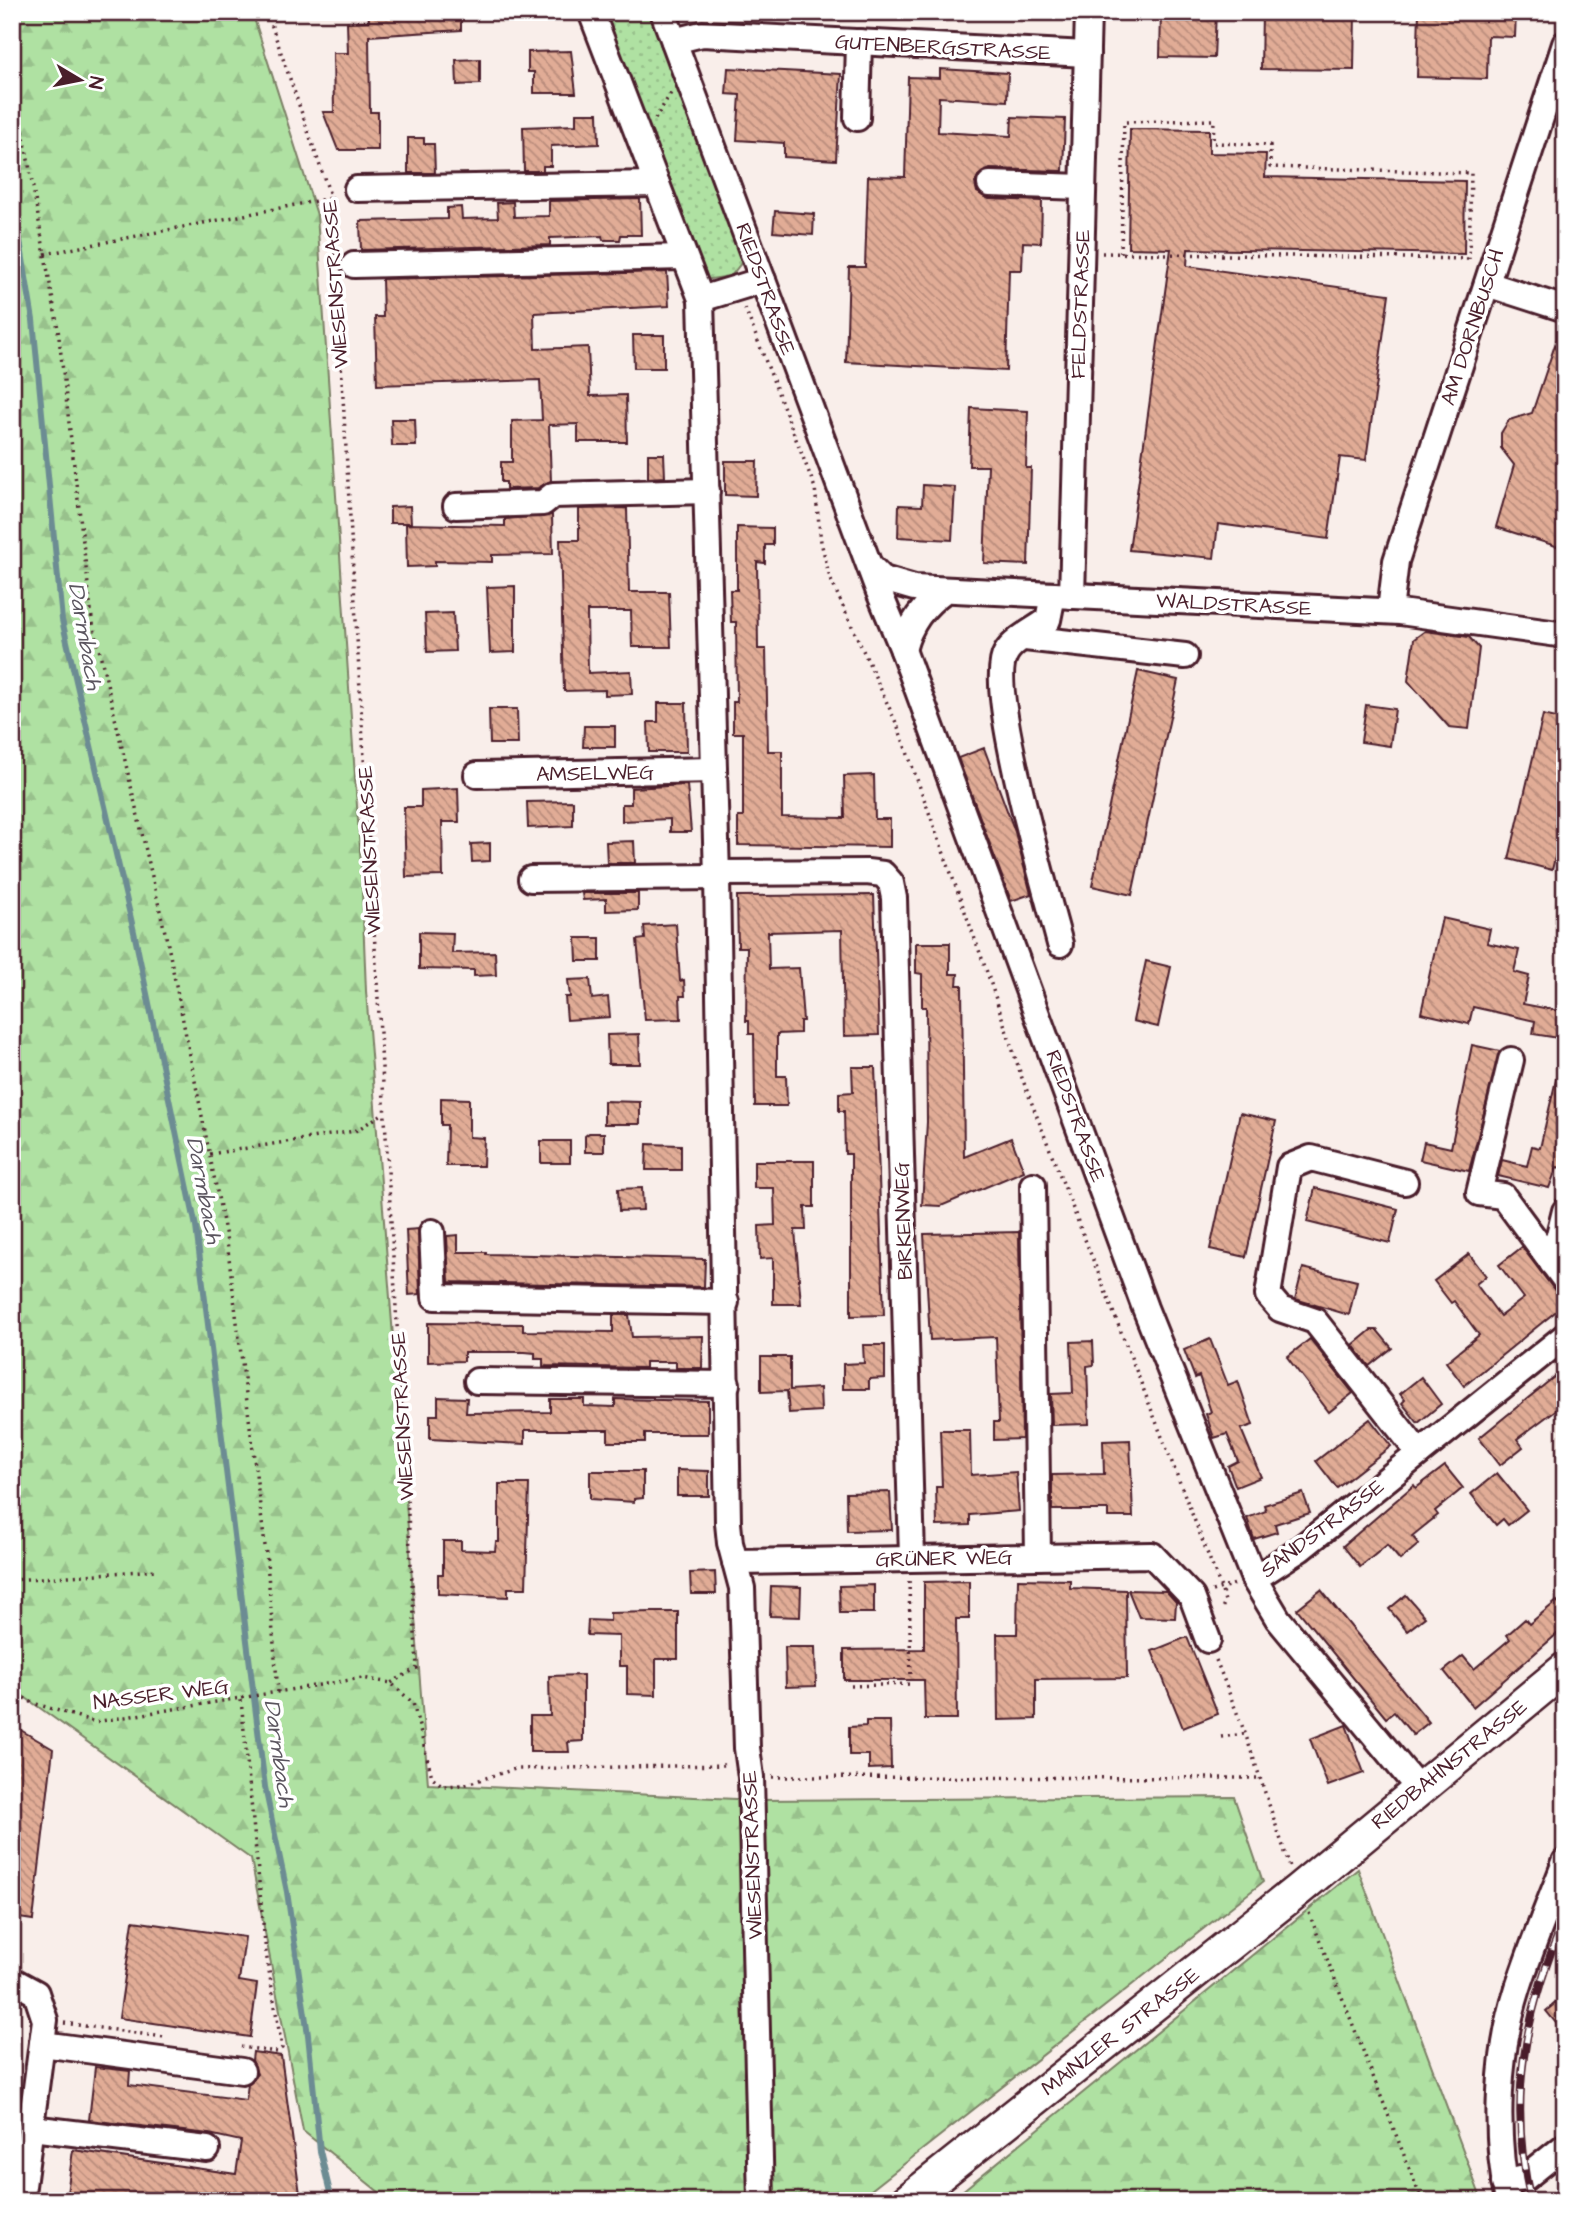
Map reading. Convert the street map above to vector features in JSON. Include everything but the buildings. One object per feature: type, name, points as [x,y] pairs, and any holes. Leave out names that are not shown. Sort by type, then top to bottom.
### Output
[{"type":"main road","name":"RIEDBAHNSTRASSE","points":[[1333,1861],[1565,1669]]},
{"type":"main road","name":"MAINZER STRASSE","points":[[907,2201],[1333,1861]]},
{"type":"street","name":"WIESENSTRASSE","points":[[591,12],[701,299],[717,875],[728,1523],[742,1588],[747,1748],[745,1771],[761,2201]]},
{"type":"street","name":"RIEDSTRASSE","points":[[663,12],[903,650],[1145,1308],[1254,1579]]},
{"type":"street","name":"FELDSTRASSE","points":[[1062,596],[1081,252],[1088,12]]},
{"type":"street","name":"GUTENBERGSTRASSE","points":[[674,41],[702,34],[1087,54]]},
{"type":"street","points":[[857,118],[859,42]]},
{"type":"street","name":"AM DORNBUSCH","points":[[1390,611],[1396,561],[1563,59]]},
{"type":"street","points":[[357,189],[657,184]]},
{"type":"street","points":[[990,184],[1083,187]]},
{"type":"street","points":[[354,265],[683,257]]},
{"type":"street","points":[[701,299],[763,280]]},
{"type":"street","points":[[1487,284],[1565,309]]},
{"type":"street","points":[[456,506],[543,503],[553,495],[707,491]]},
{"type":"street","name":"WALDSTRASSE","points":[[870,566],[883,579],[902,586],[1390,611],[1565,635]]},
{"type":"street","points":[[903,650],[912,624],[921,610],[945,590]]},
{"type":"street","points":[[1060,944],[1013,754],[1000,677],[1006,652],[1048,620],[1062,596]]},
{"type":"street","points":[[1024,638],[1185,656]]},
{"type":"street","name":"AMSELWEG","points":[[477,775],[714,771]]},
{"type":"street","name":"BIRKENWEG","points":[[717,875],[867,872],[883,874],[891,883],[894,898],[911,1558]]},
{"type":"street","points":[[531,879],[717,875]]},
{"type":"street","points":[[1511,1060],[1479,1194],[1503,1196],[1558,1272]]},
{"type":"street","points":[[1405,1182],[1311,1158],[1289,1167],[1268,1295],[1280,1310],[1315,1321],[1419,1453]]},
{"type":"street","points":[[1033,1185],[1038,1557]]},
{"type":"street","points":[[1558,1272],[1565,1211]]},
{"type":"street","points":[[432,1232],[435,1297],[726,1302]]},
{"type":"street","name":"SANDSTRASSE","points":[[1418,1788],[1278,1619],[1254,1579],[1300,1549],[1565,1336]]},
{"type":"street","points":[[477,1381],[727,1384]]},
{"type":"street","name":"GRÜNER WEG","points":[[735,1562],[1152,1555],[1192,1597],[1208,1640]]},
{"type":"street","points":[[1506,2192],[1501,2075],[1517,1990],[1565,1862]]},
{"type":"street","points":[[12,1980],[36,1993],[43,2032],[21,2200],[12,2199]]},
{"type":"street","points":[[43,2032],[242,2071]]},
{"type":"street","points":[[31,2128],[207,2149]]},
{"type":"street","points":[[1506,2192],[1565,2146]]},
{"type":"path","name":"WIESENSTRASSE","points":[[267,12],[331,198],[417,1668],[391,1683]]},
{"type":"path","points":[[12,69],[58,329],[92,619],[168,945],[229,1255],[267,1562],[278,1692]]},
{"type":"path","points":[[638,135],[652,127],[666,98],[688,77]]},
{"type":"path","points":[[1121,253],[1124,122],[1214,120],[1211,144],[1270,145],[1270,167],[1471,173],[1469,259]]},
{"type":"path","points":[[46,254],[331,198]]},
{"type":"path","points":[[1081,252],[1469,259],[1495,257]]},
{"type":"path","points":[[738,288],[815,488],[821,542],[830,578],[898,727],[988,975],[1021,1078],[1221,1588]]},
{"type":"path","points":[[210,1154],[355,1131],[384,1113]]},
{"type":"path","points":[[851,1686],[911,1684],[911,1558]]},
{"type":"path","points":[[12,1580],[156,1570]]},
{"type":"path","points":[[1208,1640],[1245,1733],[1298,1890],[1322,1941],[1422,2201]]},
{"type":"path","name":"NASSER WEG","points":[[12,1691],[33,1703],[95,1722],[362,1678],[391,1683]]},
{"type":"path","points":[[391,1683],[413,1703],[432,1777],[443,1786],[474,1784],[515,1769],[1258,1778]]},
{"type":"path","points":[[236,2046],[277,2052],[282,2048],[266,1954],[241,1700]]},
{"type":"path","points":[[1221,1737],[1245,1733]]},
{"type":"path","points":[[43,2032],[167,2037]]},
{"type":"green space","points":[[12,12],[252,12],[317,215],[361,865],[366,991],[428,1784],[756,1800],[1234,1797],[1263,1882],[857,2201],[390,2201],[303,2131],[251,1859],[12,1688]]},
{"type":"green space","points":[[599,12],[650,12],[745,258],[731,276],[704,280]]},
{"type":"green space","points":[[1358,1869],[1482,2201],[950,2201]]},
{"type":"waterway","name":"Darmbach","points":[[12,192],[33,320],[62,620],[134,932],[196,1227],[265,1787],[287,1892],[308,2035],[320,2151],[332,2201]]},
{"type":"railway","points":[[1531,2201],[1521,2128],[1524,2057],[1539,1987],[1565,1918]]}]
